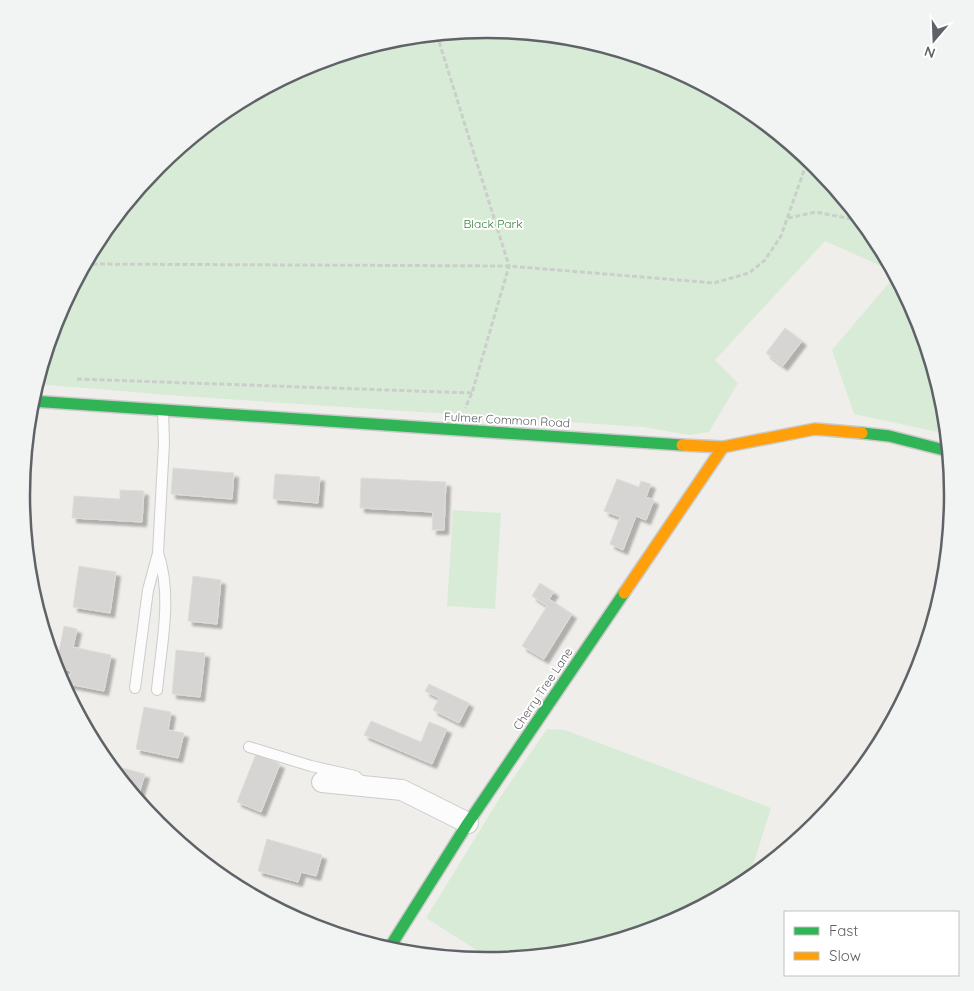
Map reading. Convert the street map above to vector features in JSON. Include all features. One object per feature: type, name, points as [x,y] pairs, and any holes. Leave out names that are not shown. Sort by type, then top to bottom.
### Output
[{"type":"street","name":"Fulmer Common Road","points":[[40,402],[454,431],[723,446],[815,429],[889,436],[941,449]]},
{"type":"street","name":"Cherry Tree Lane","points":[[393,943],[468,823],[723,446]]},
{"type":"street","points":[[322,782],[402,790],[468,823]]},
{"type":"lane","points":[[135,688],[148,590],[158,553],[164,443],[163,410]]},
{"type":"lane","points":[[157,690],[166,589],[164,568],[158,553]]},
{"type":"lane","points":[[250,747],[311,766],[354,776],[360,779],[361,786]]},
{"type":"path","points":[[68,379],[472,393],[509,266],[438,41]]},
{"type":"path","points":[[93,264],[509,266],[714,283],[749,273],[765,260],[781,236],[805,168]]},
{"type":"path","points":[[788,218],[816,212],[851,219]]},
{"type":"green space","name":"Black Park","points":[[457,39],[517,39],[576,47],[605,54],[662,73],[716,100],[765,133],[788,152],[831,194],[850,217],[883,267],[825,241],[715,360],[738,383],[709,432],[689,435],[643,427],[181,396],[44,385],[54,349],[65,321],[91,267],[124,217],[143,194],[164,172],[209,133],[259,100],[312,73],[369,54],[398,47]]},
{"type":"green space","points":[[891,281],[920,349],[935,406],[939,432],[854,414],[832,350]]},
{"type":"green space","points":[[453,510],[501,513],[495,609],[447,606]]},
{"type":"green space","points":[[547,729],[565,730],[771,808],[752,867],[689,905],[662,918],[634,928],[576,944],[517,952],[480,952],[426,918],[501,796]]},
{"type":"building","points":[[785,328],[802,341],[783,366],[766,353]]},
{"type":"building","points":[[173,468],[234,473],[232,499],[171,494]]},
{"type":"building","points":[[275,474],[320,477],[318,503],[273,499]]},
{"type":"building","points":[[361,478],[446,482],[444,530],[432,530],[433,512],[360,508]]},
{"type":"building","points":[[617,479],[639,487],[641,481],[651,484],[646,497],[654,500],[646,520],[636,516],[623,550],[610,544],[620,517],[604,511]]},
{"type":"building","points":[[120,490],[144,491],[142,522],[72,518],[74,496],[120,499]]},
{"type":"building","points":[[79,566],[116,572],[110,613],[73,607]]},
{"type":"building","points":[[193,576],[221,580],[217,624],[188,621]]},
{"type":"building","points":[[540,583],[554,592],[549,599],[572,614],[544,659],[522,646],[547,606],[532,596]]},
{"type":"building","points":[[64,626],[77,629],[73,647],[111,655],[104,691],[71,685],[69,679],[71,671],[65,670],[59,654]]},
{"type":"building","points":[[176,650],[205,653],[200,697],[172,694]]},
{"type":"building","points":[[429,684],[469,703],[459,723],[433,710],[439,698],[425,691]]},
{"type":"building","points":[[144,707],[171,712],[168,730],[184,733],[178,758],[136,749]]},
{"type":"building","points":[[371,721],[421,742],[429,722],[447,729],[432,764],[364,735]]},
{"type":"building","points":[[256,754],[280,764],[261,812],[237,802]]},
{"type":"building","points":[[119,767],[145,774],[139,793]]},
{"type":"building","points":[[267,839],[322,855],[316,876],[301,872],[298,882],[258,871]]},
{"type":"traffic: fast","points":[[40,402],[682,445]]},
{"type":"traffic: fast","points":[[862,433],[889,436],[941,449]]},
{"type":"traffic: fast","points":[[393,943],[468,823],[624,593]]},
{"type":"traffic: slow","points":[[682,445],[723,447],[815,429],[862,433]]},
{"type":"traffic: slow","points":[[624,593],[723,447]]}]
